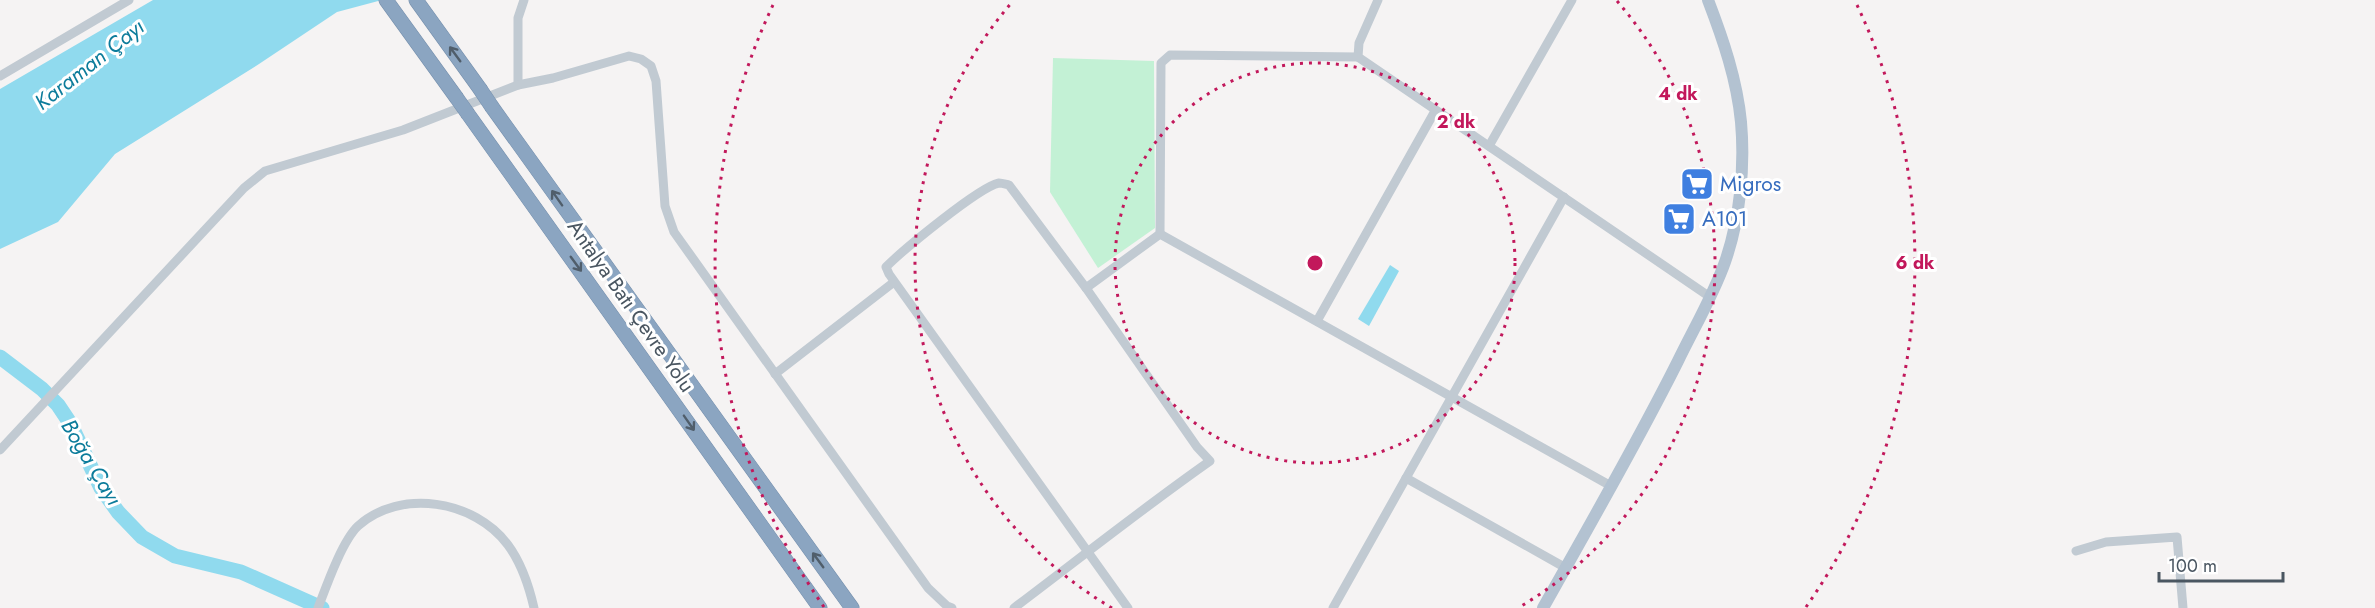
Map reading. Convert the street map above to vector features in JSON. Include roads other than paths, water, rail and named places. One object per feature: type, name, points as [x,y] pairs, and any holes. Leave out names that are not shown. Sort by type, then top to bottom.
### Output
[{"type":"highway","name":"Antalya Batı Çevre Yolu","points":[[387,0],[820,608]]},
{"type":"highway","points":[[416,0],[852,608]]},
{"type":"main road","points":[[1543,608],[1655,406],[1710,297],[1725,261],[1737,215],[1741,165],[1741,123],[1735,85],[1723,41],[1707,0]]},
{"type":"street","points":[[0,76],[129,0]]},
{"type":"street","points":[[518,86],[518,18],[524,0]]},
{"type":"street","points":[[1358,57],[1359,43],[1378,0]]},
{"type":"street","points":[[1488,146],[1572,0]]},
{"type":"street","points":[[1160,234],[1161,63],[1170,55],[1358,57],[1710,297]]},
{"type":"street","points":[[0,450],[244,188],[265,171],[403,130],[518,86],[629,56],[642,59],[651,66],[656,81],[665,206],[674,232],[928,588],[946,606],[952,608]]},
{"type":"street","points":[[1317,321],[1435,111]]},
{"type":"street","points":[[1014,608],[1087,552],[1210,461],[1197,447],[1086,288],[1009,185],[999,183],[971,198],[900,252],[886,267],[894,282],[1087,552],[1128,608]]},
{"type":"street","points":[[1333,608],[1564,197]]},
{"type":"street","points":[[1086,288],[1160,234]]},
{"type":"street","points":[[1160,234],[1611,486]]},
{"type":"street","points":[[775,374],[894,282]]},
{"type":"street","points":[[1406,478],[1566,568]]},
{"type":"street","points":[[318,608],[346,544],[356,528],[374,515],[393,507],[412,503],[435,504],[477,517],[495,530],[519,562],[534,608]]},
{"type":"street","points":[[2076,551],[2106,542],[2177,537],[2183,608]]},
{"type":"water","name":"Karaman Çayı","points":[[153,0],[382,0],[337,12],[115,154],[58,222],[0,249],[0,89]]},
{"type":"water","points":[[1390,265],[1399,271],[1369,326],[1358,319]]},
{"type":"waterway","name":"Boğa Çayı","points":[[0,357],[42,389],[58,405],[70,423],[101,488],[118,512],[142,537],[175,556],[241,572],[322,608]]},
{"type":"place","name":"Migros","points":[[1697,184]]},
{"type":"place","name":"A101","points":[[1679,219]]}]
